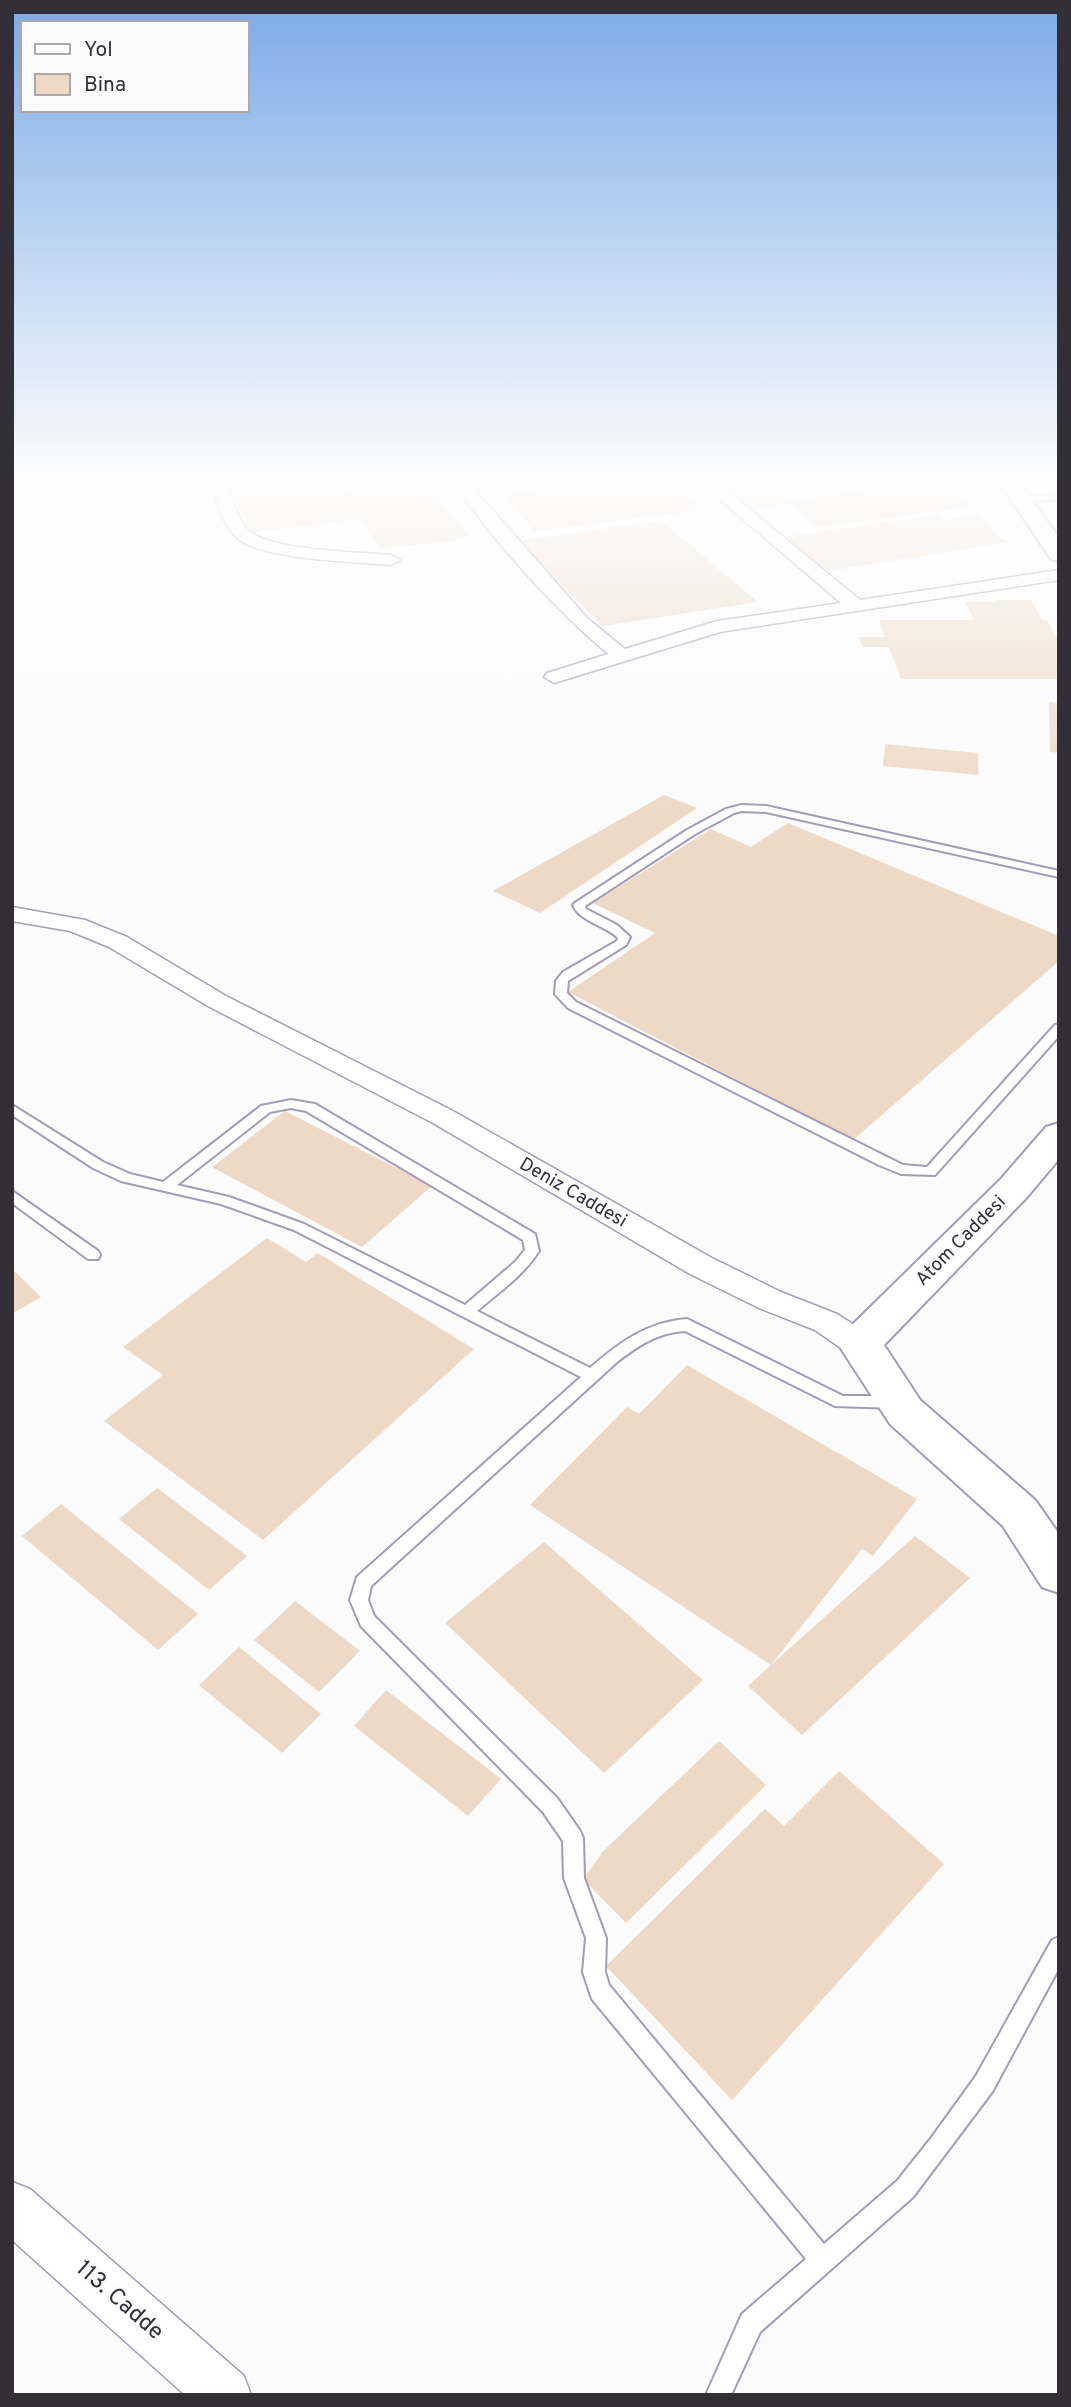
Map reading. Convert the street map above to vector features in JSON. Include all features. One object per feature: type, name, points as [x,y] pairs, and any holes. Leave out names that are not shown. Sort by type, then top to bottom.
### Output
[{"type":"street","points":[[553,591],[582,623],[620,655]]},
{"type":"street","points":[[838,591],[855,606]]},
{"type":"street","points":[[554,677],[717,627],[952,591]]},
{"type":"street","name":"Deniz Caddesi","points":[[12,914],[76,925],[118,942],[217,1001],[443,1117],[701,1266],[770,1300],[826,1321],[859,1344],[878,1367],[897,1402],[928,1434],[1019,1513],[1059,1573]]},
{"type":"street","name":"Atom Caddesi","points":[[859,1344],[1014,1188],[1059,1135]]},
{"type":"street","name":"113. Cadde","points":[[12,2207],[216,2392]]},
{"type":"lane","points":[[1059,890],[1056,874],[766,809],[742,808],[730,811],[691,832],[579,905],[581,911],[614,927],[624,937],[621,943],[567,975],[562,981],[561,994],[572,1005],[884,1162],[916,1172],[930,1172],[1059,1028]]},
{"type":"lane","points":[[165,1187],[265,1109],[291,1104],[310,1107],[530,1238],[532,1251],[520,1266],[466,1312]]},
{"type":"lane","points":[[12,1109],[98,1165],[126,1178],[224,1200],[299,1227],[592,1376]]},
{"type":"lane","points":[[12,1196],[93,1255]]},
{"type":"lane","points":[[822,2260],[600,1992],[594,1972],[596,1938],[574,1878],[573,1838],[565,1824],[550,1805],[367,1621],[359,1601],[363,1581],[592,1376],[640,1337],[663,1326],[687,1325],[841,1402],[897,1402]]},
{"type":"lane","points":[[718,2395],[751,2323],[905,2189],[940,2145],[984,2084],[1059,1947]]},
{"type":"building","points":[[568,591],[745,591],[758,602],[603,626]]},
{"type":"building","points":[[996,600],[1031,600],[1042,620],[1047,620],[1059,641],[1059,679],[901,679],[889,647],[862,647],[859,637],[885,637],[879,620],[974,620],[965,602],[997,602]]},
{"type":"building","points":[[1049,702],[1059,703],[1059,753],[1050,752]]},
{"type":"building","points":[[885,744],[978,753],[978,775],[883,766]]},
{"type":"building","points":[[664,795],[697,808],[540,913],[493,891]]},
{"type":"building","points":[[788,823],[1059,936],[1059,961],[853,1140],[568,992],[655,933],[593,903],[711,829],[751,847]]},
{"type":"building","points":[[285,1111],[432,1186],[362,1247],[212,1167]]},
{"type":"building","points":[[267,1238],[306,1262],[318,1253],[474,1349],[263,1540],[104,1421],[163,1375],[123,1347]]},
{"type":"building","points":[[12,1269],[41,1297],[12,1314]]},
{"type":"building","points":[[687,1365],[917,1499],[873,1556],[862,1549],[771,1665],[530,1505],[627,1407],[639,1414]]},
{"type":"building","points":[[157,1488],[247,1556],[209,1590],[119,1519]]},
{"type":"building","points":[[61,1504],[198,1614],[158,1650],[22,1536]]},
{"type":"building","points":[[915,1536],[970,1578],[802,1735],[748,1686]]},
{"type":"building","points":[[544,1542],[703,1680],[604,1773],[445,1623]]},
{"type":"building","points":[[295,1601],[360,1651],[319,1692],[254,1640]]},
{"type":"building","points":[[239,1647],[321,1714],[282,1753],[199,1685]]},
{"type":"building","points":[[386,1690],[501,1779],[468,1816],[354,1726]]},
{"type":"building","points":[[719,1741],[766,1785],[626,1923],[583,1879],[600,1854]]},
{"type":"building","points":[[839,1771],[944,1864],[732,2100],[606,1966],[765,1809],[784,1826]]}]
